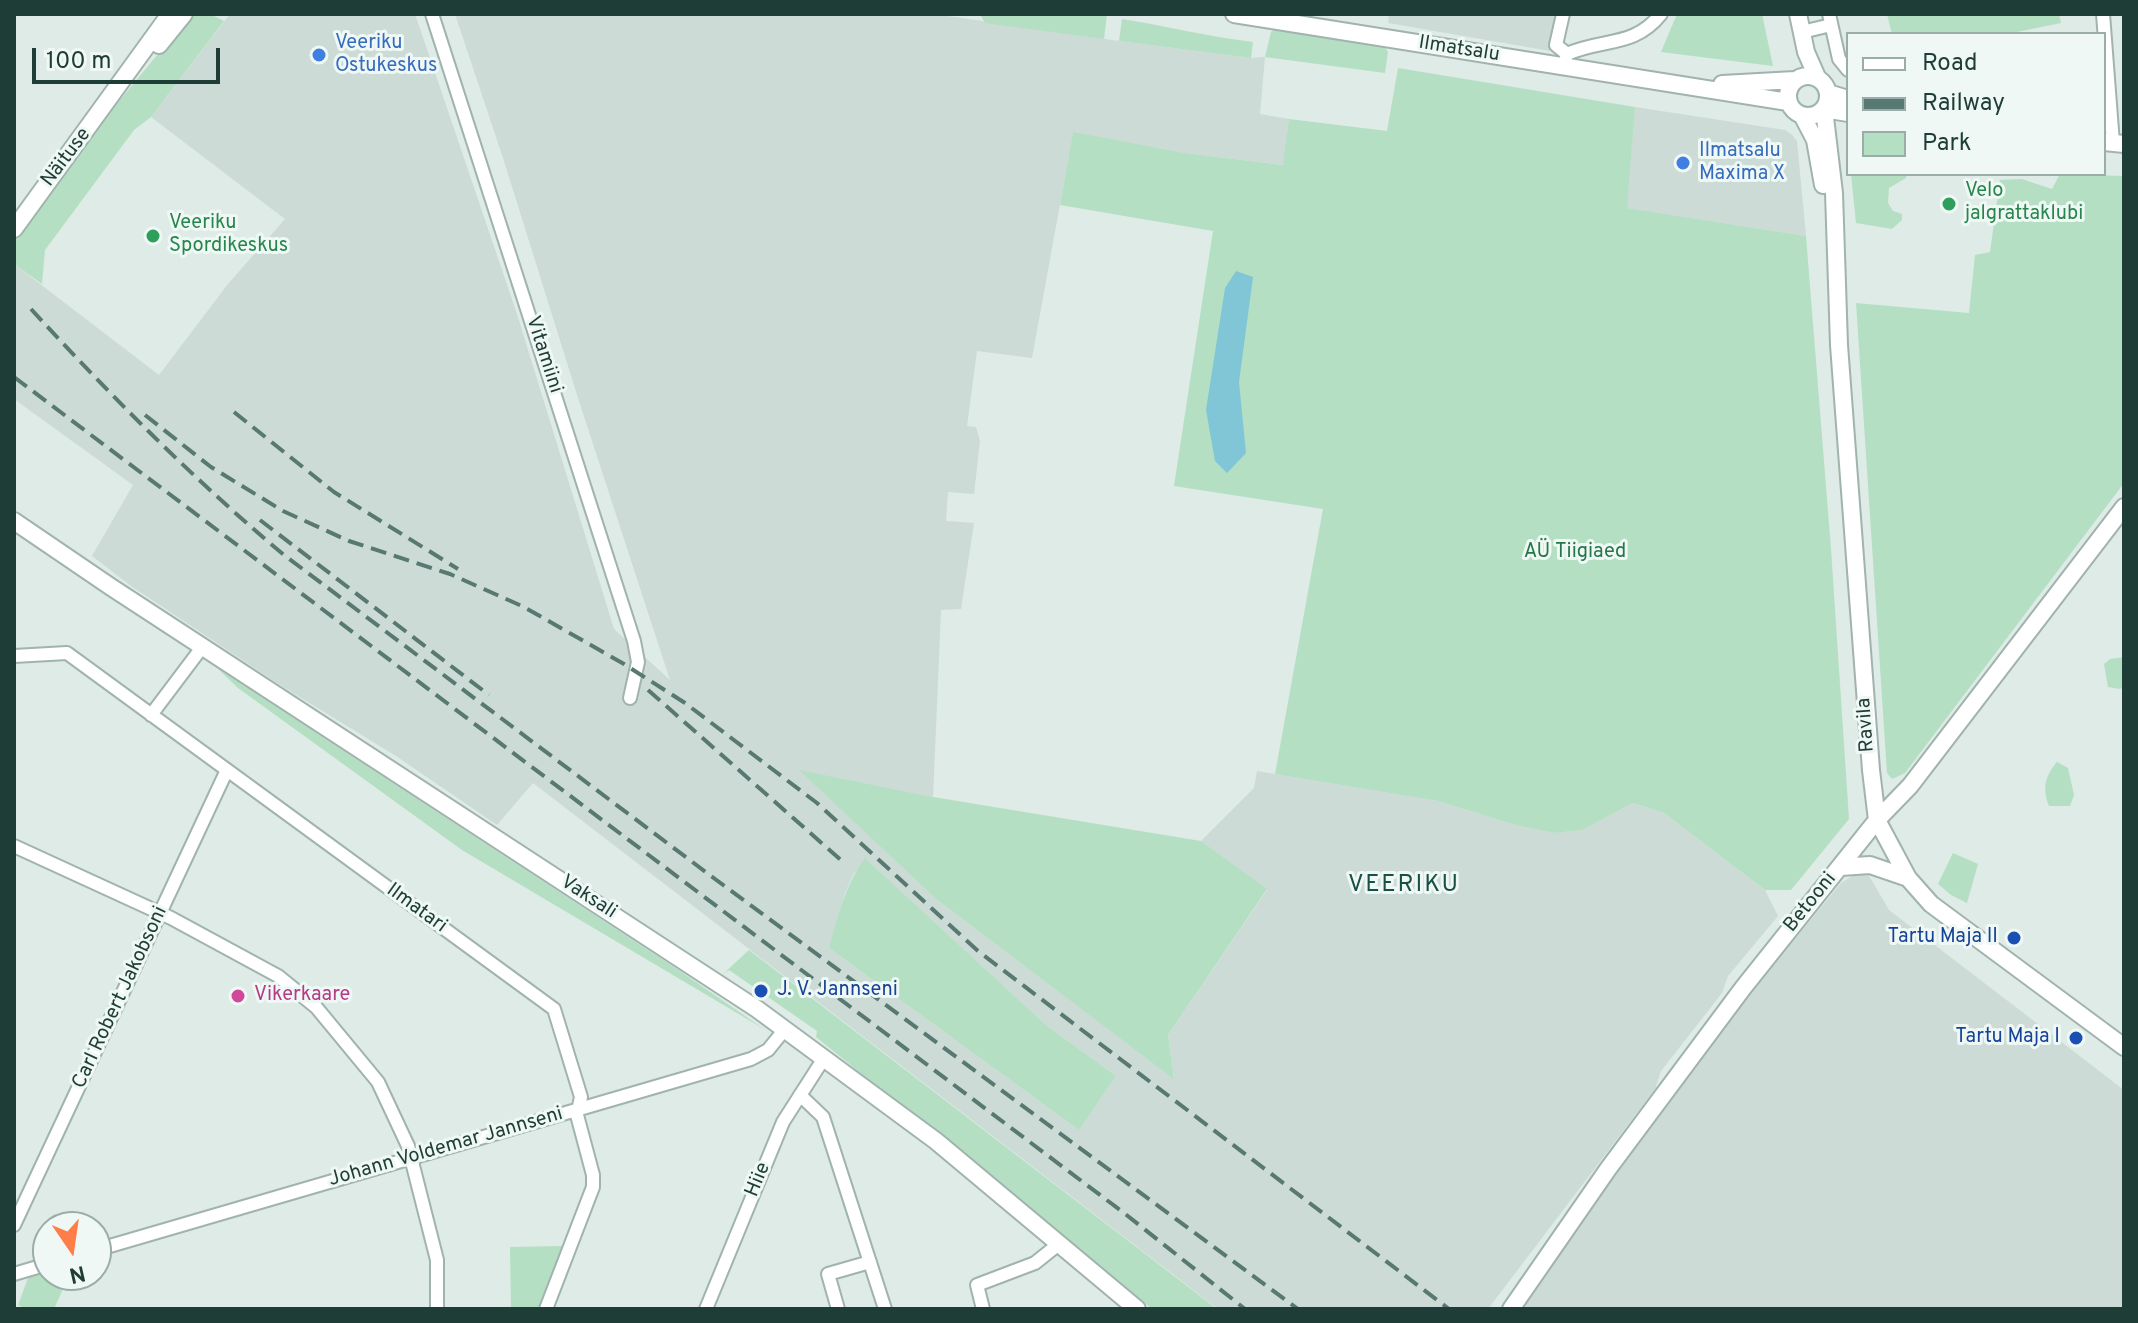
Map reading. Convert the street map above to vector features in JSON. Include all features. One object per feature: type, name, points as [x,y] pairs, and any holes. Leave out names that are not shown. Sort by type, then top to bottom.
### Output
[{"type":"street","name":"Näituse","points":[[14,229],[170,14]]},
{"type":"street","name":"Näituse","points":[[119,87],[152,54],[184,14]]},
{"type":"street","name":"Vitamiini","points":[[432,14],[634,641],[638,662],[630,698]]},
{"type":"street","name":"Ilmatsalu","points":[[1234,14],[1566,60],[1685,85],[1788,102]]},
{"type":"street","points":[[1563,14],[1556,45],[1566,60],[1586,45],[1635,38],[1661,14]]},
{"type":"street","points":[[1798,14],[1806,52],[1804,78]]},
{"type":"street","points":[[1802,32],[1830,20],[1839,59],[1846,68]]},
{"type":"street","points":[[2106,73],[2114,143]]},
{"type":"street","name":"Ilmatsalu","points":[[1685,85],[1765,84],[1804,78]]},
{"type":"street","points":[[1826,101],[1822,81],[1804,78],[1788,90],[1788,102],[1796,113],[1802,115],[1814,115],[1826,101],[1846,99]]},
{"type":"street","points":[[1826,101],[1846,112]]},
{"type":"street","name":"Ravila","points":[[1826,101],[1837,252],[1835,289]]},
{"type":"street","name":"Ravila","points":[[1802,115],[1819,154],[1835,289],[1877,820],[1908,878],[1931,904],[2124,1047]]},
{"type":"street","name":"Betooni","points":[[1511,1309],[1645,1118],[1758,968],[1877,820],[1910,786],[2124,507]]},
{"type":"street","name":"Vaksali","points":[[14,521],[785,1029],[936,1141],[1137,1309]]},
{"type":"street","points":[[151,715],[203,646]]},
{"type":"street","name":"Ilmatari","points":[[14,656],[67,653],[554,1009],[581,1097],[577,1115],[593,1175],[593,1187],[546,1309]]},
{"type":"street","name":"Carl Robert Jakobsoni","points":[[14,1225],[227,770]]},
{"type":"street","points":[[14,846],[160,913],[278,976],[316,1007],[378,1082],[412,1157],[437,1260],[437,1309]]},
{"type":"street","points":[[1841,867],[1870,865],[1908,878]]},
{"type":"street","name":"Johann Voldemar Jannseni","points":[[112,1245],[759,1056],[785,1029]]},
{"type":"street","name":"Hiie","points":[[706,1309],[783,1122],[824,1058]]},
{"type":"street","points":[[800,1095],[823,1117],[885,1309]]},
{"type":"street","points":[[983,1309],[977,1285],[1035,1263],[1060,1243]]},
{"type":"street","points":[[838,1309],[828,1274],[870,1262]]},
{"type":"shaded area","points":[[230,14],[415,14],[517,314],[614,629],[670,680],[455,14],[934,14],[1119,41],[1251,58],[1265,57],[1260,114],[1289,119],[1284,165],[1185,153],[1073,133],[1032,358],[977,351],[967,426],[976,427],[980,441],[974,494],[948,492],[946,521],[974,523],[961,609],[941,610],[933,797],[801,771],[935,898],[1174,1078],[1168,1035],[1267,890],[1201,841],[1254,788],[1257,771],[1438,801],[1519,826],[1555,833],[1582,830],[1633,803],[1664,813],[1765,890],[1778,916],[1728,976],[1722,993],[1661,1071],[1655,1089],[1488,1309],[1218,1309],[533,783],[497,825],[396,756],[280,685],[131,586],[92,556],[133,485],[14,399],[14,264],[159,375],[228,284],[285,219],[151,117]],"holes":[[[866,859],[1046,1025],[1116,1076],[1079,1130],[829,948],[845,893],[853,875]]]},
{"type":"shaded area","points":[[1389,14],[1558,14],[1550,51],[1388,23]]},
{"type":"shaded area","points":[[1635,107],[1785,130],[1792,135],[1797,141],[1806,236],[1626,208]]},
{"type":"shaded area","points":[[1859,872],[1868,874],[1889,910],[2124,1090],[2124,1309],[1520,1309],[1591,1204],[1720,1030],[1841,883]]},
{"type":"green space","points":[[191,14],[210,14],[224,21],[151,117],[134,130],[45,250],[42,284],[14,264],[14,240],[110,112]]},
{"type":"green space","points":[[980,14],[1107,14],[1104,39],[985,23]]},
{"type":"green space","points":[[1677,14],[1762,14],[1773,66],[1661,52]]},
{"type":"green space","points":[[1887,14],[2059,14],[2061,23],[2017,32],[1892,32]]},
{"type":"green space","points":[[1122,19],[1253,42],[1251,58],[1119,41]]},
{"type":"green space","points":[[1276,28],[1384,46],[1388,52],[1385,73],[1265,57],[1271,32]]},
{"type":"green space","name":"AÜ Tiigiaed","points":[[1398,68],[1635,107],[1627,208],[1806,236],[1849,819],[1791,890],[1765,890],[1664,813],[1633,803],[1582,830],[1555,833],[1519,826],[1438,801],[1275,774],[1323,509],[1174,486],[1213,231],[1060,205],[1073,132],[1185,153],[1283,165],[1289,119],[1387,131]]},
{"type":"green space","points":[[1851,176],[1906,176],[1889,188],[1888,203],[1893,211],[1902,214],[1902,220],[1892,229],[1856,223]]},
{"type":"green space","points":[[2059,176],[2124,176],[2124,483],[1905,773],[1892,779],[1887,773],[1856,303],[1969,313],[1975,255],[1990,252],[2000,180],[2022,179],[2052,189]]},
{"type":"green space","points":[[2124,657],[2124,687],[2108,687],[2104,664],[2110,659]]},
{"type":"green space","points":[[217,668],[764,1029],[462,850],[238,688]]},
{"type":"green space","points":[[2057,762],[2068,768],[2074,795],[2070,806],[2049,806],[2047,800],[2046,782]]},
{"type":"green space","points":[[799,770],[933,797],[1201,841],[1267,889],[1168,1035],[1174,1079],[935,898]]},
{"type":"green space","points":[[1953,853],[1978,864],[1967,903],[1938,884]]},
{"type":"green space","points":[[865,858],[1046,1025],[1116,1076],[1079,1130],[829,948],[847,890]]},
{"type":"green space","points":[[749,950],[1217,1309],[1152,1309],[816,1037],[817,1031],[729,970],[723,974]]},
{"type":"green space","points":[[564,1246],[540,1309],[511,1309],[510,1247]]},
{"type":"green space","points":[[30,1273],[32,1291],[62,1291],[54,1309],[26,1309],[18,1305]]},
{"type":"water","points":[[1236,271],[1253,277],[1239,382],[1246,453],[1227,473],[1215,461],[1206,410],[1225,288]]},
{"type":"railway","points":[[31,309],[153,436],[284,555],[715,879],[1298,1309]]},
{"type":"railway","points":[[14,377],[1124,1213],[1245,1309]]},
{"type":"railway","points":[[234,412],[334,492],[458,569]]},
{"type":"railway","points":[[145,415],[211,467],[283,511],[349,541],[450,574],[524,607],[685,703],[817,803],[978,951],[1449,1309]]},
{"type":"railway","points":[[260,520],[489,695]]},
{"type":"railway","points":[[648,690],[842,861]]},
{"type":"place","name":"Veeriku Ostukeskus","points":[[319,55]]},
{"type":"place","name":"Ilmatsalu Maxima X","points":[[1683,163]]},
{"type":"place","name":"Velo jalgrattaklubi","points":[[1949,204]]},
{"type":"place","name":"Veeriku Spordikeskus","points":[[153,236]]},
{"type":"place","name":"Tartu Maja II","points":[[2014,938]]},
{"type":"place","name":"J. V. Jannseni","points":[[761,991]]},
{"type":"place","name":"Vikerkaare","points":[[238,996]]},
{"type":"place","name":"Tartu Maja I","points":[[2076,1038]]},
{"type":"district","name":"VEERIKU","points":[[1404,886]]}]
